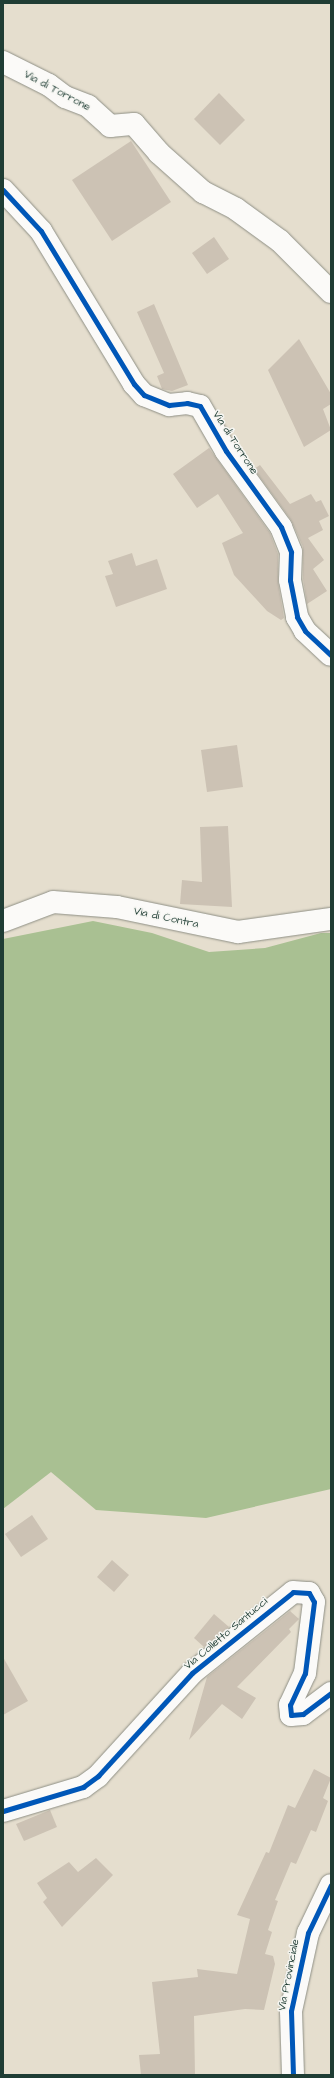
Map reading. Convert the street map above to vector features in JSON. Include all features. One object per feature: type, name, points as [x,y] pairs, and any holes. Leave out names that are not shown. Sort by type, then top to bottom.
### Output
[{"type":"street","name":"Via di Torrone","points":[[3,62],[49,85],[65,97],[88,106],[110,126],[134,124],[159,153],[203,192],[236,209],[280,241],[331,292]]},
{"type":"street","name":"Via di Torrone","points":[[3,190],[41,231],[134,384],[144,395],[169,405],[187,403],[200,406],[226,451],[281,527],[291,552],[290,580],[297,617],[305,631],[331,655]]},
{"type":"street","name":"Via di Contra","points":[[3,921],[54,902],[117,907],[238,932],[331,919]]},
{"type":"street","name":"Via Colletto Santucci","points":[[3,1811],[83,1787],[98,1776],[192,1674],[293,1592],[309,1594],[314,1602],[305,1673],[290,1705],[290,1715],[303,1714],[331,1693]]},
{"type":"street","name":"Via Provinciale","points":[[293,2075],[291,2011],[308,1933],[331,1884]]},
{"type":"green space","points":[[93,921],[152,933],[209,952],[265,948],[321,933],[331,933],[331,1489],[206,1518],[96,1510],[51,1472],[3,1509],[3,939]]},
{"type":"building","points":[[219,93],[245,120],[220,145],[194,119]]},
{"type":"building","points":[[131,141],[171,202],[112,241],[72,180]]},
{"type":"building","points":[[214,237],[229,259],[207,274],[192,253]]},
{"type":"building","points":[[154,304],[188,385],[172,391],[162,389],[157,376],[164,373],[137,312]]},
{"type":"building","points":[[299,339],[331,394],[331,404],[323,409],[331,430],[304,447],[268,370]]},
{"type":"building","points":[[209,448],[270,533],[278,554],[278,582],[284,618],[281,620],[267,611],[234,575],[222,543],[243,533],[218,494],[197,508],[173,474]]},
{"type":"building","points":[[260,465],[290,504],[311,494],[316,502],[321,500],[329,516],[319,521],[323,530],[308,538],[324,560],[313,569],[327,591],[307,604],[303,579],[303,547],[291,520],[254,469]]},
{"type":"building","points":[[132,553],[136,566],[157,559],[167,589],[116,607],[105,576],[113,574],[108,561]]},
{"type":"building","points":[[237,745],[243,787],[207,792],[201,750]]},
{"type":"building","points":[[228,826],[232,907],[180,904],[182,880],[202,882],[200,827]]},
{"type":"building","points":[[32,1515],[48,1539],[21,1557],[5,1534]]},
{"type":"building","points":[[112,1560],[129,1575],[114,1592],[97,1577]]},
{"type":"building","points":[[290,1611],[299,1619],[289,1629],[291,1632],[237,1687],[256,1698],[242,1719],[222,1704],[189,1740],[207,1677]]},
{"type":"building","points":[[214,1614],[229,1627],[204,1647],[194,1638]]},
{"type":"building","points":[[3,1657],[28,1701],[3,1715]]},
{"type":"building","points":[[314,1769],[331,1778],[323,1798],[328,1801],[316,1832],[311,1830],[296,1864],[291,1862],[275,1900],[278,1901],[268,1930],[272,1932],[265,1954],[273,1956],[275,1964],[264,2010],[245,2009],[194,2016],[195,2075],[141,2075],[139,2055],[160,2054],[152,1982],[198,1977],[197,1969],[237,1974],[250,1919],[237,1915],[266,1852],[269,1853],[288,1805],[295,1808]]},
{"type":"building","points":[[50,1810],[57,1827],[24,1841],[16,1824]]},
{"type":"building","points":[[96,1858],[113,1875],[62,1927],[43,1902],[47,1898],[37,1883],[69,1862],[78,1872]]},
{"type":"cycle path","points":[[3,190],[41,231],[134,384],[144,395],[169,405],[187,403],[200,406],[226,451],[281,527],[291,552],[290,580],[297,617],[305,631],[331,655]]},
{"type":"cycle path","points":[[3,1811],[83,1787],[98,1776],[192,1673],[293,1592],[309,1593],[314,1602],[305,1673],[290,1705],[291,1715],[303,1714],[331,1693]]},
{"type":"cycle path","points":[[293,2075],[291,2011],[308,1933],[331,1885]]}]
